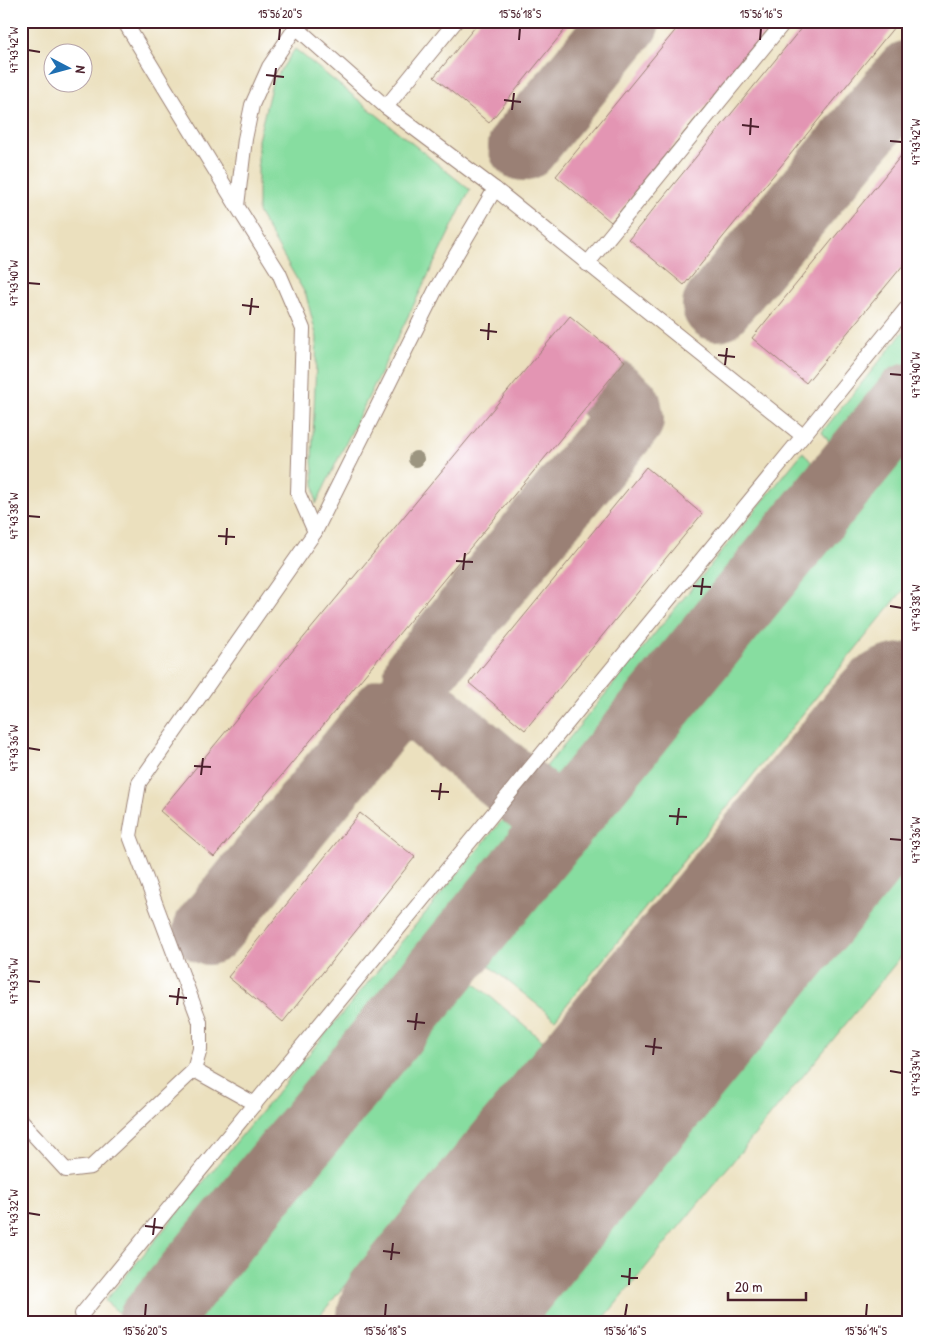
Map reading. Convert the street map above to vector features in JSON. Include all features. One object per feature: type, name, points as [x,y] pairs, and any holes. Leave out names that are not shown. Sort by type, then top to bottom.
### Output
[{"type":"lane","points":[[124,21],[279,273],[303,329],[298,494],[315,532]]},
{"type":"lane","points":[[386,107],[456,21]]},
{"type":"lane","points":[[588,264],[785,21]]},
{"type":"lane","points":[[237,206],[245,139],[252,106],[269,68],[296,27],[386,107],[495,189],[803,436]]},
{"type":"lane","points":[[21,1120],[66,1170],[91,1167],[194,1070],[200,1049],[200,1022],[130,836],[139,783],[315,532],[438,287],[495,189]]},
{"type":"lane","points":[[82,1314],[909,305]]},
{"type":"lane","points":[[194,1070],[255,1104]]},
{"type":"green space","points":[[295,49],[470,190],[316,504],[312,461],[317,338],[306,295],[258,212],[258,140],[272,83]]},
{"type":"green space","points":[[909,325],[909,360],[833,447],[822,432]]},
{"type":"green space","points":[[909,437],[909,583],[555,1019],[478,957]]},
{"type":"green space","points":[[803,452],[816,468],[549,799],[536,779]]},
{"type":"green space","points":[[909,639],[909,666],[369,1323],[348,1323]]},
{"type":"green space","points":[[909,804],[909,947],[600,1323],[488,1323]]},
{"type":"green space","points":[[513,807],[534,825],[124,1317],[105,1301]]},
{"type":"green space","points":[[466,976],[543,1041],[314,1323],[182,1323]]},
{"type":"building","points":[[480,21],[572,21],[489,123],[434,77]]},
{"type":"building","points":[[683,21],[775,21],[611,222],[556,176]]},
{"type":"building","points":[[807,21],[899,21],[684,285],[629,239]]},
{"type":"building","points":[[909,146],[909,258],[806,383],[752,338]]},
{"type":"building","points":[[570,316],[625,361],[214,857],[160,811]]},
{"type":"building","points":[[646,467],[702,514],[525,730],[469,683]]},
{"type":"building","points":[[360,813],[415,857],[283,1022],[228,977]]},
{"type":"taxiway","points":[[523,146],[625,21]]},
{"type":"taxiway","points":[[717,306],[909,75]]},
{"type":"taxiway","points":[[559,823],[423,708],[419,695],[418,677],[419,673],[629,419],[627,407],[609,392]]},
{"type":"taxiway","points":[[152,1323],[909,398]]},
{"type":"taxiway","points":[[208,930],[387,712],[405,707],[423,708]]},
{"type":"runway","points":[[424,1323],[909,730]]}]
